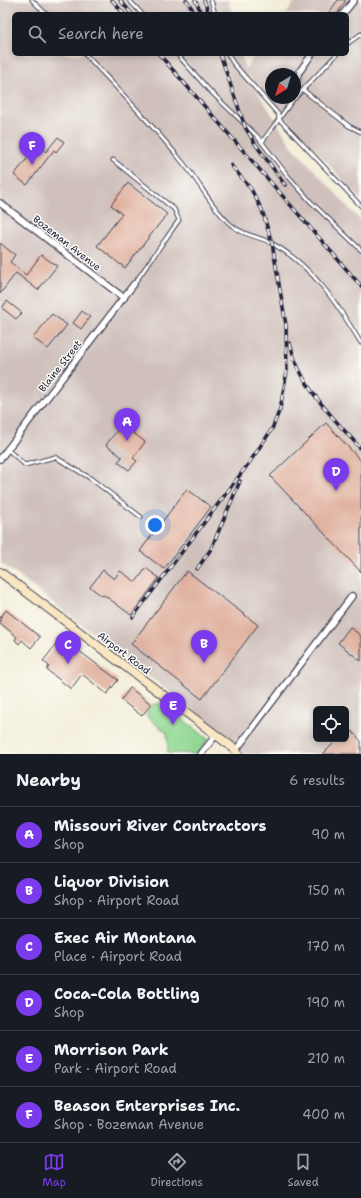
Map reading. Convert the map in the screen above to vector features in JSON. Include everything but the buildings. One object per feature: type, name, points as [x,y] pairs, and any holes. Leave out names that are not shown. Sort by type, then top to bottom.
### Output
[{"type":"street","points":[[345,12],[354,0]]},
{"type":"street","points":[[301,70],[311,56]]},
{"type":"street","name":"Bozeman Avenue","points":[[0,203],[124,298]]},
{"type":"street","name":"Blaine Street","points":[[0,458],[134,284]]},
{"type":"street","name":"Airport Road","points":[[0,572],[237,752],[257,720],[352,596]]},
{"type":"street","points":[[201,754],[216,735]]},
{"type":"lane","points":[[32,0],[44,12]]},
{"type":"lane","points":[[129,0],[140,12]]},
{"type":"lane","points":[[211,0],[214,12]]},
{"type":"lane","points":[[349,43],[361,34]]},
{"type":"lane","points":[[86,56],[142,114],[185,165],[214,207],[230,224],[245,235],[272,243],[296,259],[321,283],[361,342]]},
{"type":"lane","points":[[179,56],[209,90],[262,142],[310,202],[361,250]]},
{"type":"lane","points":[[229,56],[233,63],[278,114],[279,120],[361,206]]},
{"type":"lane","points":[[335,56],[303,90],[349,126],[361,132]]},
{"type":"lane","points":[[262,142],[290,104]]},
{"type":"lane","points":[[112,160],[174,209],[179,220],[134,284]]},
{"type":"lane","points":[[7,450],[25,465],[55,457],[90,478],[141,518]]},
{"type":"shaded area","points":[[0,0],[228,0],[231,12],[12,12],[12,56],[242,56],[245,69],[255,56],[349,56],[349,12],[287,12],[296,0],[361,0],[361,200],[274,104],[301,104],[301,68],[265,68],[265,94],[246,73],[291,145],[361,221],[361,754],[243,754],[222,732],[0,562]]},
{"type":"green space","points":[[162,703],[208,739],[197,754],[168,753],[167,733],[147,717],[148,708],[154,704]]},
{"type":"railway","points":[[112,0],[122,12]]},
{"type":"railway","points":[[120,0],[130,12]]},
{"type":"railway","points":[[186,0],[195,12]]},
{"type":"railway","points":[[195,0],[201,12]]},
{"type":"railway","points":[[204,0],[208,12]]},
{"type":"railway","points":[[161,56],[361,286]]},
{"type":"railway","points":[[221,56],[245,127],[285,185]]},
{"type":"railway","points":[[133,617],[249,463],[272,429],[280,409],[287,371],[286,325],[272,243],[262,210],[251,189],[231,165]]},
{"type":"railway","points":[[290,343],[294,359],[309,387],[318,400],[361,449]]},
{"type":"railway","points":[[197,569],[211,549],[240,481]]},
{"type":"place","name":"Beason Enterprises Inc.","points":[[32,165]]},
{"type":"place","name":"Missouri River Contractors","points":[[127,441]]},
{"type":"place","name":"Coca-Cola Bottling","points":[[336,491]]},
{"type":"place","name":"Liquor Division","points":[[204,663]]},
{"type":"place","name":"Exec Air Montana","points":[[68,664]]},
{"type":"place","name":"Morrison Park","points":[[173,725]]}]
